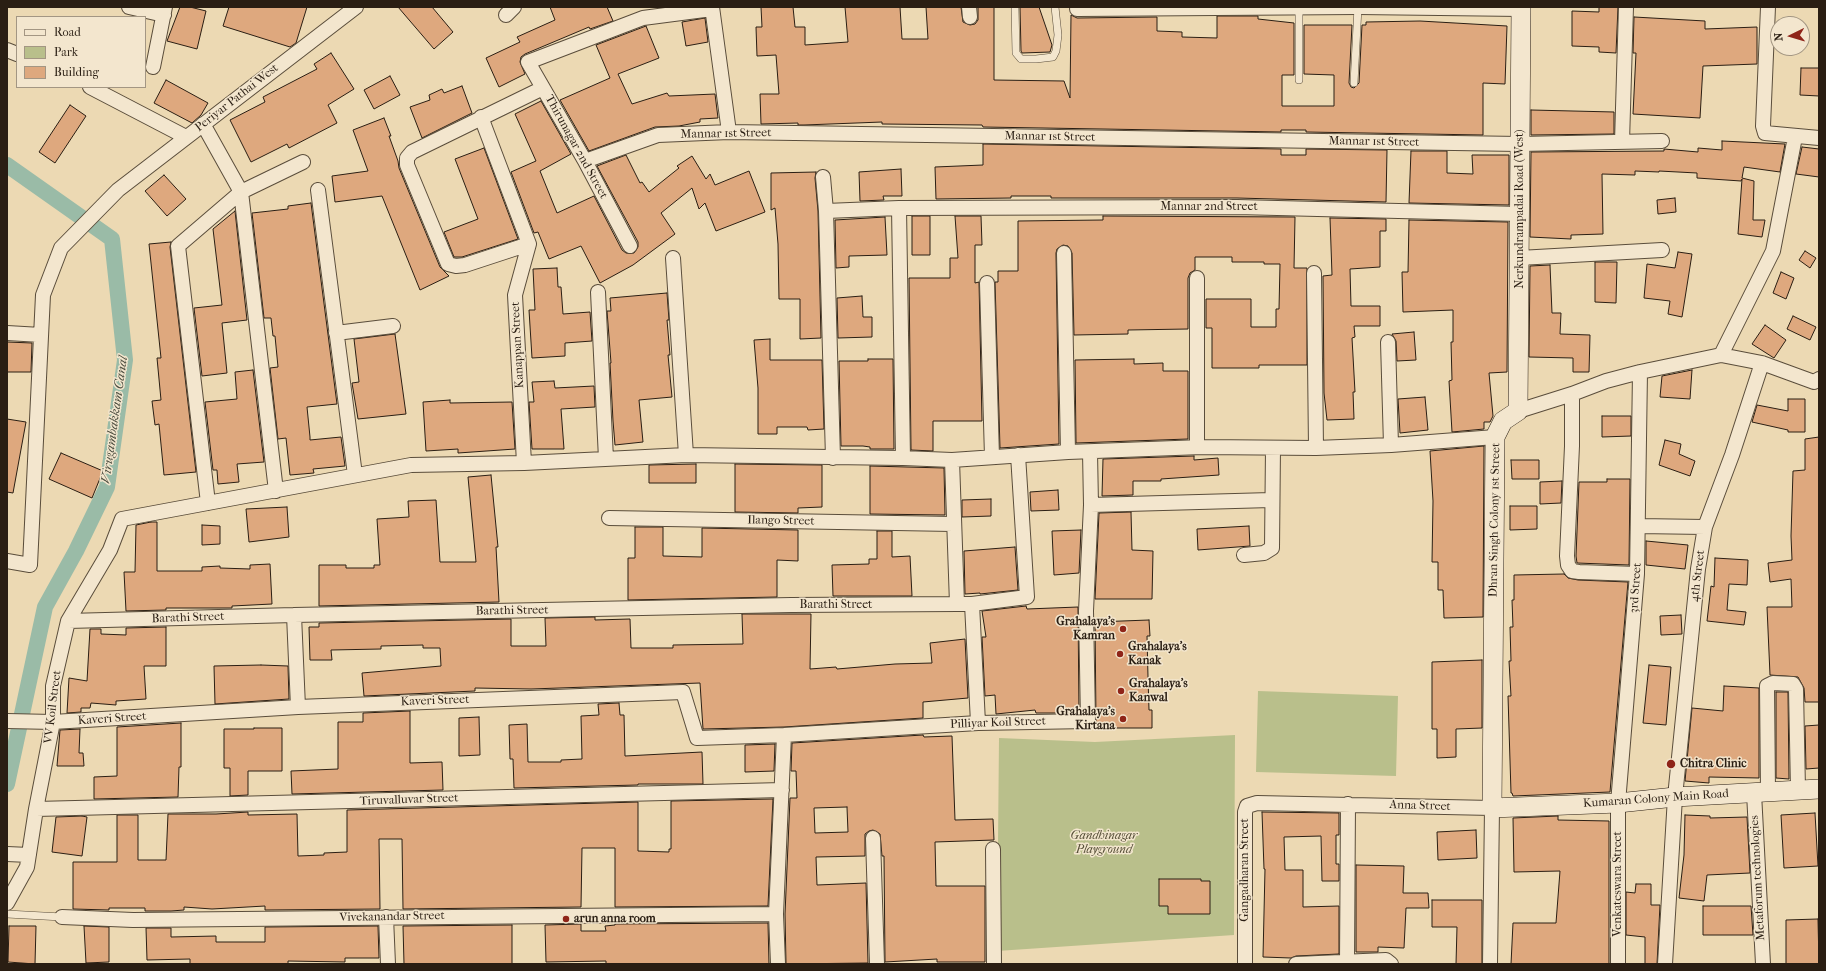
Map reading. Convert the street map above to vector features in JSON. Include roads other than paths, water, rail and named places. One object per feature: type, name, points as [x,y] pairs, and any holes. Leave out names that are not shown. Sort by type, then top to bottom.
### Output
[{"type":"street","points":[[129,7],[165,11],[153,67]]},
{"type":"street","name":"Periyar Pathai West","points":[[7,561],[30,565],[43,295],[61,248],[74,233],[115,194],[186,137],[356,7]]},
{"type":"street","points":[[1077,9],[1358,7],[1521,8]]},
{"type":"street","points":[[1622,142],[1626,7]]},
{"type":"street","points":[[1768,7],[1762,126],[1765,133],[1819,138]]},
{"type":"street","points":[[542,88],[528,62],[637,13],[712,8],[729,132]]},
{"type":"street","name":"Nerkundrampadai Road (West)","points":[[1518,411],[1521,8]]},
{"type":"street","points":[[92,88],[186,137]]},
{"type":"street","name":"Thirunagar 2nd Street","points":[[529,244],[465,265],[456,266],[448,264],[407,165],[407,158],[412,152],[542,88],[585,161],[630,246]]},
{"type":"street","points":[[481,117],[529,244]]},
{"type":"street","points":[[203,124],[241,192],[276,491]]},
{"type":"street","name":"Mannar 1st Street","points":[[585,161],[658,135],[729,132],[1520,144],[1662,141]]},
{"type":"street","points":[[1721,354],[1773,251],[1795,136]]},
{"type":"street","points":[[304,162],[241,192],[178,246],[208,503],[411,465],[524,463],[686,455],[952,460],[1068,452],[1197,447],[1316,448],[1391,445],[1495,437]]},
{"type":"street","points":[[823,177],[826,211],[833,458]]},
{"type":"street","points":[[318,190],[355,475]]},
{"type":"street","name":"Mannar 2nd Street","points":[[826,211],[899,208],[1237,207],[1520,214]]},
{"type":"street","points":[[899,208],[903,458]]},
{"type":"street","name":"Kanappan Street","points":[[524,463],[515,295],[529,244]]},
{"type":"street","points":[[1519,258],[1662,250]]},
{"type":"street","points":[[1064,254],[1068,452]]},
{"type":"street","points":[[673,258],[686,455]]},
{"type":"street","points":[[1314,273],[1316,448]]},
{"type":"street","points":[[1197,278],[1197,447]]},
{"type":"street","points":[[988,283],[992,457]]},
{"type":"street","points":[[598,292],[606,459]]},
{"type":"street","points":[[336,333],[393,326]]},
{"type":"street","points":[[7,333],[41,335]]},
{"type":"street","points":[[1388,342],[1391,445]]},
{"type":"street","name":"Dhran Singh Colony 1st Street","points":[[1492,808],[1495,437],[1504,421],[1518,411],[1572,394],[1606,381],[1721,354],[1762,363],[1814,382],[1819,379]]},
{"type":"street","name":"4th Street","points":[[1665,964],[1675,797],[1698,569],[1705,527],[1732,454],[1762,363]]},
{"type":"street","name":"3rd Street","points":[[1618,803],[1637,574],[1640,372]]},
{"type":"street","points":[[1572,394],[1572,446],[1567,556],[1568,565],[1572,571],[1579,572],[1637,574]]},
{"type":"street","points":[[1244,554],[1264,552],[1272,548],[1271,500],[1273,448]]},
{"type":"street","name":"Pilliyar Koil Street","points":[[784,735],[978,723],[1088,721],[1086,611],[1091,505],[1090,452]]},
{"type":"street","name":"Barathi Street","points":[[68,621],[783,605],[972,604],[1027,597],[1018,455]]},
{"type":"street","points":[[952,460],[953,524],[957,604]]},
{"type":"street","points":[[1091,505],[1271,500]]},
{"type":"street","name":"VV Koil Street","points":[[7,903],[27,868],[26,855],[36,809],[51,722],[53,686],[68,621],[110,550],[122,519],[208,503]]},
{"type":"street","name":"Ilango Street","points":[[609,518],[953,524]]},
{"type":"street","points":[[1638,526],[1705,527]]},
{"type":"street","points":[[972,604],[978,723]]},
{"type":"street","points":[[294,615],[298,706]]},
{"type":"street","name":"Metaforum technologies","points":[[1763,964],[1761,792],[1767,686],[1773,683],[1793,684],[1796,688],[1798,790]]},
{"type":"street","name":"Kaveri Street","points":[[7,721],[51,722],[298,706],[683,692],[697,738],[784,735]]},
{"type":"street","points":[[778,964],[776,914],[784,735]]},
{"type":"street","name":"Kumaran Colony Main Road","points":[[1492,808],[1618,803],[1675,797],[1819,789]]},
{"type":"street","name":"Tiruvalluvar Street","points":[[36,809],[782,790]]},
{"type":"street","name":"Gangadharan Street","points":[[1245,964],[1245,812],[1247,806],[1258,803],[1348,804]]},
{"type":"street","name":"Venkateswara Street","points":[[1618,803],[1618,964]]},
{"type":"street","points":[[1347,962],[1348,804]]},
{"type":"street","name":"Anna Street","points":[[1348,804],[1492,808]]},
{"type":"street","points":[[1490,964],[1492,808]]},
{"type":"street","points":[[873,838],[877,964]]},
{"type":"street","points":[[993,849],[994,964]]},
{"type":"street","points":[[7,854],[26,855]]},
{"type":"street","name":"Vivekanandar Street","points":[[62,917],[133,920],[776,914]]},
{"type":"street","points":[[386,918],[388,964]]},
{"type":"street","points":[[1296,964],[1386,960],[1391,964]]},
{"type":"lane","points":[[1015,7],[1016,53],[1021,59],[1053,57],[1056,51],[1058,35],[1055,7]]},
{"type":"lane","points":[[1354,83],[1358,7]]},
{"type":"lane","points":[[1299,8],[1299,80]]},
{"type":"lane","name":"Vivekanandar Street","points":[[7,914],[62,917]]},
{"type":"waterway","name":"Virugambakkam Canal","points":[[7,165],[112,239],[125,360],[107,487],[76,551],[45,607],[7,784]]},
{"type":"place","name":"Grahalaya's Kamran","points":[[1123,629]]},
{"type":"place","name":"Grahalaya's Kanak","points":[[1120,654]]},
{"type":"place","name":"Grahalaya's Kanwal","points":[[1121,691]]},
{"type":"place","name":"Grahalaya's Kirtana","points":[[1123,719]]},
{"type":"place","name":"Chitra Clinic","points":[[1671,764]]},
{"type":"place","name":"arun anna room","points":[[566,919]]},
{"type":"park label","name":"Gandhinagar Playground","points":[[1104,843]]}]
